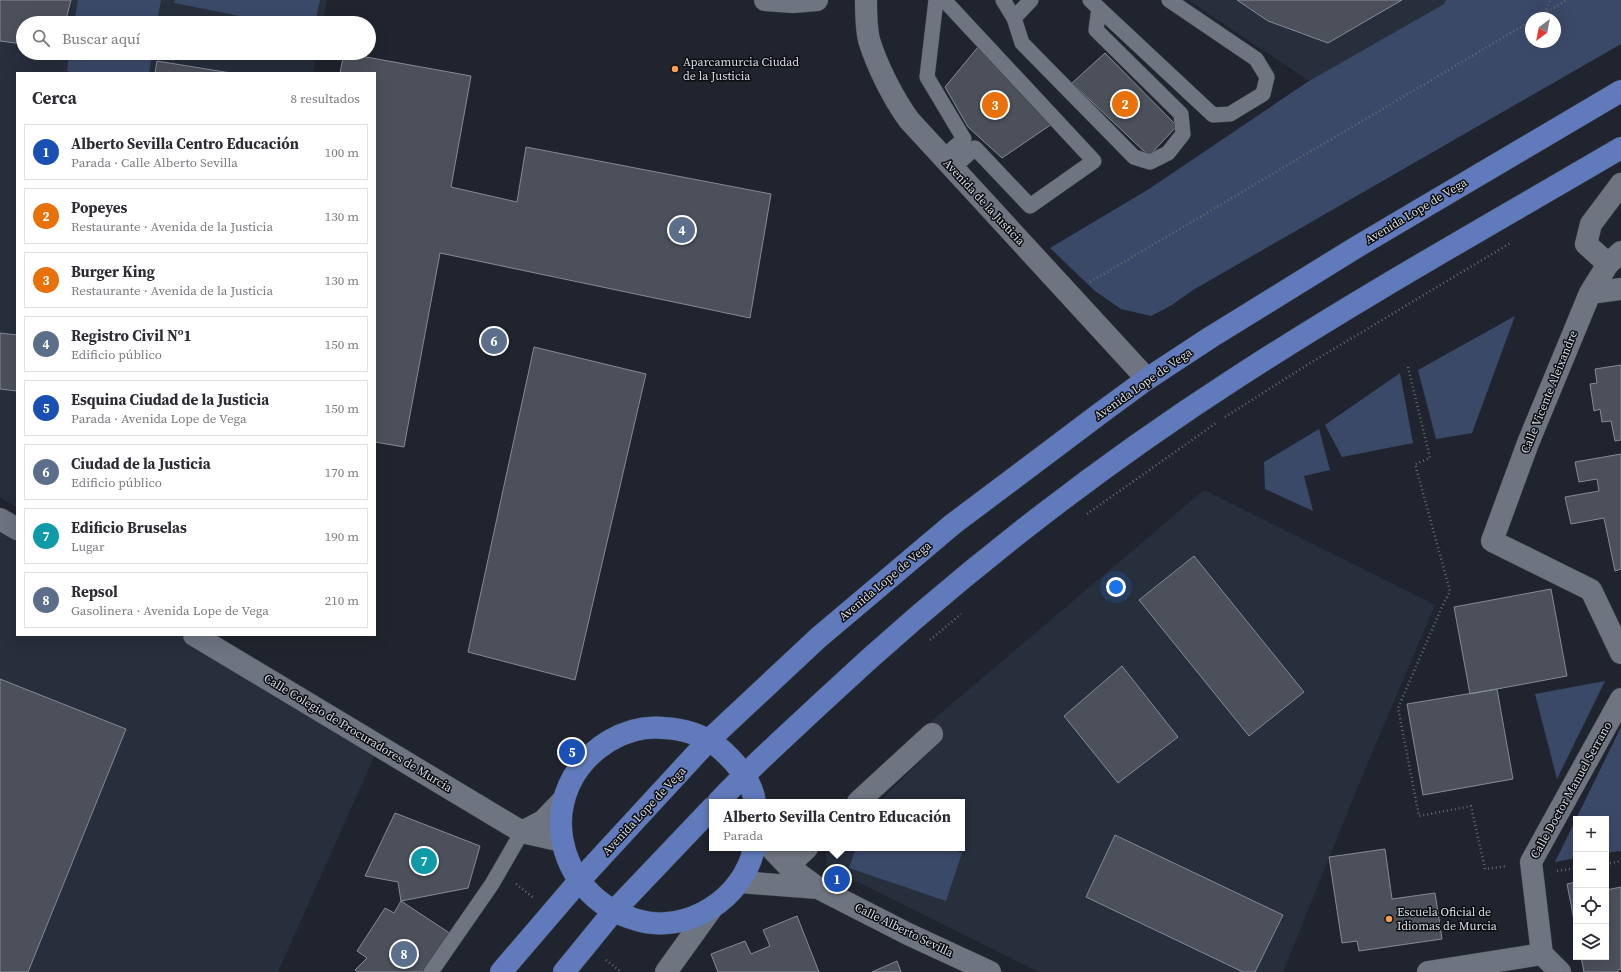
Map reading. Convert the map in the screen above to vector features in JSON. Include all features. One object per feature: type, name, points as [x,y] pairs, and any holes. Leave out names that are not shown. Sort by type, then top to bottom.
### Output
[{"type":"main road","name":"Avenida Lope de Vega","points":[[501,972],[579,881],[709,740],[818,638],[953,524],[1147,379],[1211,337],[1360,245],[1621,91]]},
{"type":"main road","points":[[721,799],[744,775],[850,676],[985,560],[1056,504],[1238,376],[1297,339],[1621,148]]},
{"type":"main road","points":[[753,851],[752,859],[740,882],[728,896],[712,908],[689,918],[664,923],[638,921],[613,912],[594,898],[579,881],[568,862],[562,841],[561,820],[564,800],[576,772],[596,749],[622,734],[651,727],[681,729],[709,740],[729,755],[744,775],[754,799]]},
{"type":"main road","points":[[564,972],[613,912],[709,811]]},
{"type":"street","points":[[764,0],[793,2],[817,0]]},
{"type":"street","name":"Avenida de la Justicia","points":[[866,0],[866,18],[869,39],[877,61],[909,120],[1147,379]]},
{"type":"street","points":[[1615,258],[1586,244],[1591,224],[1621,184]]},
{"type":"street","name":"Calle Vicente Aleixandre","points":[[1615,258],[1590,293],[1528,443],[1492,541],[1592,590],[1621,653]]},
{"type":"street","points":[[1590,293],[1621,288]]},
{"type":"street","points":[[0,519],[16,528]]},
{"type":"street","name":"Calle Colegio de Procuradores de Murcia","points":[[196,636],[522,832],[562,841]]},
{"type":"street","name":"Calle Doctor Manuel Serrano","points":[[1542,954],[1531,862],[1621,699]]},
{"type":"street","points":[[861,799],[932,734]]},
{"type":"street","points":[[522,832],[543,821],[564,800]]},
{"type":"street","name":"Calle Alberto Sevilla","points":[[774,851],[788,866],[818,888],[908,934],[990,972]]},
{"type":"street","points":[[788,866],[804,851]]},
{"type":"street","name":"Calle Alberto Sevilla","points":[[740,882],[818,888]]},
{"type":"street","points":[[666,972],[712,908]]},
{"type":"street","points":[[1428,972],[1542,954],[1560,972]]},
{"type":"lane","points":[[936,0],[927,77],[964,139],[948,163]]},
{"type":"lane","points":[[944,0],[1094,161],[1030,206],[975,148],[948,163]]},
{"type":"lane","points":[[1003,0],[1014,18],[1022,43],[1134,157],[1150,162],[1168,153],[1183,134],[1181,114],[1096,30],[1094,4]]},
{"type":"lane","points":[[1014,18],[1031,0]]},
{"type":"lane","points":[[1094,4],[1213,115],[1230,114],[1263,94],[1267,77],[1256,59],[1169,0]]},
{"type":"lane","points":[[432,972],[492,884],[522,832]]},
{"type":"path","points":[[1545,12],[1550,0]]},
{"type":"path","points":[[1547,12],[1567,0]]},
{"type":"path","points":[[1070,296],[1094,279],[1525,26]]},
{"type":"path","points":[[1081,518],[1164,458],[1227,416],[1313,361],[1514,241]]},
{"type":"path","points":[[1408,367],[1430,458],[1415,464],[1450,591],[1398,708],[1419,816],[1471,806],[1485,869],[1531,862]]},
{"type":"path","points":[[929,641],[965,611]]},
{"type":"path","points":[[1609,863],[1621,861]]},
{"type":"shaded area","points":[[0,0],[327,0],[324,16],[16,16],[16,60],[316,60],[313,72],[16,72],[16,507],[0,497]]},
{"type":"shaded area","points":[[78,0],[161,0],[158,16],[75,16]]},
{"type":"shaded area","points":[[175,0],[320,0],[317,16],[240,16],[174,3]]},
{"type":"shaded area","points":[[1188,0],[1237,0],[1268,21],[1328,43],[1402,0],[1446,0],[1444,4],[1309,81]]},
{"type":"shaded area","points":[[1446,0],[1621,0],[1621,44],[1193,290],[1172,305],[1151,316],[1121,309],[1095,291],[1050,248],[1149,189],[1309,81],[1444,4]]},
{"type":"shaded area","points":[[68,60],[151,60],[149,72],[67,71]]},
{"type":"shaded area","points":[[1515,316],[1472,433],[1436,439],[1418,370]]},
{"type":"shaded area","points":[[1400,373],[1413,443],[1342,457],[1325,425]]},
{"type":"shaded area","points":[[1319,429],[1330,470],[1304,476],[1313,511],[1265,489],[1264,462]]},
{"type":"shaded area","points":[[1204,490],[1435,605],[1361,779],[1283,972],[1039,972],[827,867],[826,854],[829,851],[965,851],[965,799],[882,799],[942,740],[922,729]]},
{"type":"shaded area","points":[[0,519],[16,528],[16,636],[196,636],[379,746],[278,972],[0,972]]},
{"type":"shaded area","points":[[1605,681],[1557,779],[1535,694]]},
{"type":"shaded area","points":[[1621,727],[1621,851],[1609,853],[1609,816],[1577,816]]},
{"type":"shaded area","points":[[1573,825],[1573,859],[1555,862]]},
{"type":"shaded area","points":[[855,851],[956,851],[962,853],[946,901],[849,868]]},
{"type":"building","points":[[0,0],[71,0],[67,16],[16,16],[16,43],[0,41]]},
{"type":"building","points":[[1237,0],[1402,0],[1328,43],[1268,21]]},
{"type":"building","points":[[978,47],[1052,124],[1002,158],[968,127],[945,87]]},
{"type":"building","points":[[1105,53],[1177,126],[1149,156],[1072,83]]},
{"type":"building","points":[[376,59],[471,76],[451,187],[517,202],[526,147],[771,194],[750,318],[440,253],[404,447],[376,442],[376,72],[340,72],[343,60],[376,60]]},
{"type":"building","points":[[157,61],[225,72],[155,72]]},
{"type":"building","points":[[0,333],[16,335],[16,391],[0,389]]},
{"type":"building","points":[[534,347],[646,374],[575,680],[468,652]]},
{"type":"building","points":[[1621,365],[1621,440],[1615,441],[1611,421],[1602,422],[1600,409],[1594,411],[1590,384],[1597,383],[1595,369]]},
{"type":"building","points":[[1621,454],[1621,569],[1615,571],[1604,518],[1571,524],[1565,497],[1599,491],[1597,479],[1579,482],[1575,462]]},
{"type":"building","points":[[1194,556],[1304,692],[1249,736],[1139,600]]},
{"type":"building","points":[[1551,589],[1567,676],[1470,694],[1454,607]]},
{"type":"building","points":[[1122,666],[1178,737],[1118,783],[1064,716]]},
{"type":"building","points":[[0,679],[126,729],[28,972],[0,972]]},
{"type":"building","points":[[1497,689],[1513,779],[1423,795],[1407,704]]},
{"type":"building","points":[[395,813],[480,846],[468,888],[401,901],[398,882],[365,876]]},
{"type":"building","points":[[1115,835],[1283,915],[1255,972],[1243,972],[1086,897]]},
{"type":"building","name":"Escuela Oficial de Idiomas de Murcia","points":[[1385,849],[1392,899],[1435,893],[1442,939],[1359,951],[1357,941],[1342,943],[1329,857]]},
{"type":"building","points":[[1573,883],[1573,915],[1567,884]]},
{"type":"building","points":[[1621,887],[1621,969],[1618,970],[1618,972],[1584,972],[1582,960],[1609,960],[1609,889]]},
{"type":"building","points":[[401,901],[451,934],[426,972],[358,972],[355,970],[367,958],[357,951],[385,908],[394,913]]},
{"type":"building","points":[[797,916],[819,972],[718,972],[711,954],[745,941],[751,954],[770,946],[763,930]]},
{"type":"building","points":[[897,961],[901,972],[872,972]]},
{"type":"place","name":"Aparcamurcia Ciudad de la Justicia","points":[[675,69]]},
{"type":"place","name":"Popeyes","points":[[1125,104]]},
{"type":"place","name":"Burger King","points":[[995,105]]},
{"type":"place","name":"Registro Civil Nº1","points":[[682,230]]},
{"type":"place","name":"Ciudad de la Justicia","points":[[494,341]]},
{"type":"place","name":"Esquina Ciudad de la Justicia","points":[[572,752]]},
{"type":"place","name":"Edificio Bruselas","points":[[424,861]]},
{"type":"place","name":"Alberto Sevilla Centro Educación","points":[[837,879]]},
{"type":"place","name":"Escuela Oficial de Idiomas de Murcia","points":[[1389,919]]},
{"type":"place","name":"Repsol","points":[[404,954]]}]
